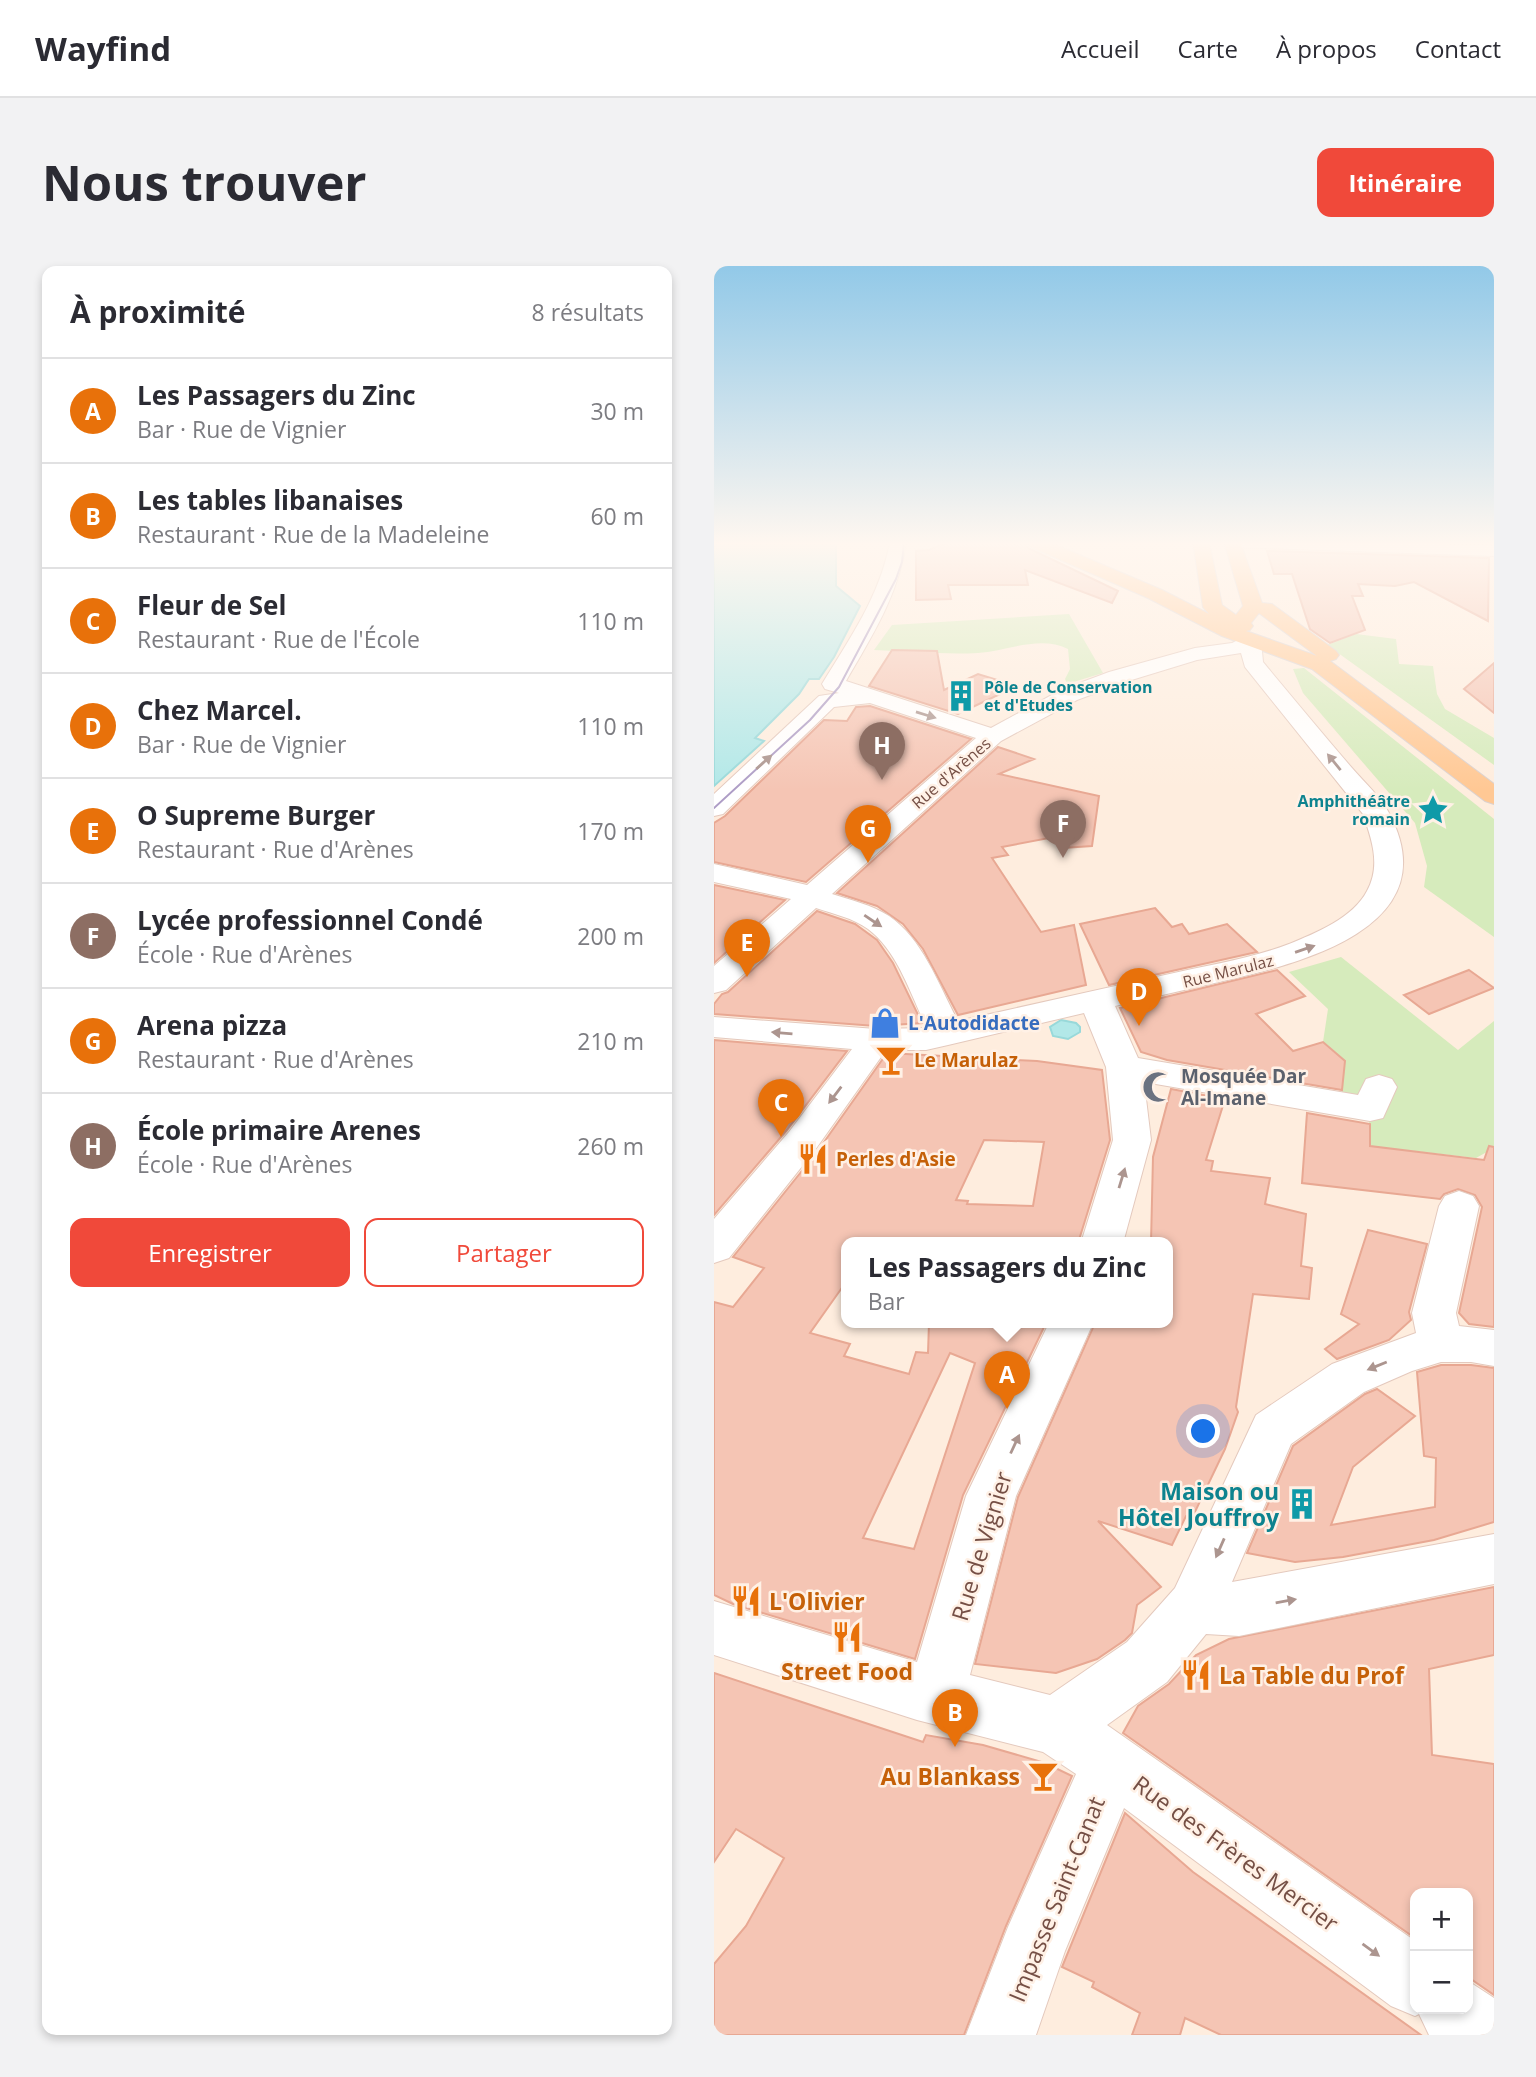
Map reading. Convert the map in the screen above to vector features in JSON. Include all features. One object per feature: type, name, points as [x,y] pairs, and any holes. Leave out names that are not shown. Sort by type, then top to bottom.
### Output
[{"type":"main road","points":[[1228,625],[1329,669],[1494,796]]},
{"type":"main road","points":[[1234,625],[1243,631],[1301,646],[1346,670]]},
{"type":"main road","points":[[1243,631],[1246,625]]},
{"type":"main road","points":[[1243,631],[1249,625]]},
{"type":"main road","points":[[1289,625],[1494,782]]},
{"type":"street","points":[[714,808],[810,720],[830,693],[867,625]]},
{"type":"street","name":"Rue d'Arènes","points":[[714,983],[993,736],[1069,695],[1117,677],[1195,654],[1232,649],[1243,631]]},
{"type":"street","name":"Rue Marulaz","points":[[714,1027],[876,1040],[926,1039],[1273,960],[1314,947],[1358,920],[1381,894],[1391,869],[1391,854],[1384,828],[1376,813],[1252,663],[1243,631]]},
{"type":"street","points":[[830,693],[869,697],[993,736]]},
{"type":"street","points":[[714,873],[810,896],[863,914],[900,942],[948,1035]]},
{"type":"street","points":[[1096,1001],[1124,1067],[1132,1140],[1104,1237]]},
{"type":"street","points":[[714,1247],[802,1141],[876,1040]]},
{"type":"street","points":[[1124,1067],[1370,1109],[1379,1087]]},
{"type":"street","points":[[1441,1344],[1434,1313],[1459,1206]]},
{"type":"street","name":"Rue de Vignier","points":[[936,1696],[991,1496],[1069,1328]]},
{"type":"street","points":[[1056,1726],[1147,1662],[1194,1607],[1273,1430],[1348,1378],[1441,1344],[1471,1344],[1494,1348]]},
{"type":"street","points":[[1194,1607],[1239,1609],[1494,1559]]},
{"type":"street","name":"Rue des Frères Mercier","points":[[714,1628],[936,1696],[1056,1726],[1115,1765],[1410,1978]]},
{"type":"street","name":"Impasse Saint-Canat","points":[[1001,2035],[1070,1861],[1103,1784],[1115,1765]]},
{"type":"street","points":[[1458,2014],[1487,2035]]},
{"type":"green space","points":[[892,625],[1075,625],[1103,673],[1067,684],[1065,679],[1070,669],[1068,649],[1046,643],[965,653],[874,650]]},
{"type":"green space","points":[[1356,634],[1396,639],[1399,664],[1433,666],[1437,694],[1445,709],[1494,738],[1494,765],[1327,645]]},
{"type":"green space","points":[[1304,668],[1494,819],[1494,937],[1424,887],[1427,866],[1415,823],[1303,693],[1293,669]]},
{"type":"green space","points":[[1341,957],[1458,1050],[1494,1021],[1494,1148],[1476,1158],[1370,1146],[1369,1119],[1341,1099],[1345,1061],[1323,1042],[1328,1009],[1289,972]]},
{"type":"water","points":[[714,625],[851,625],[819,679],[809,679],[799,694],[755,738],[764,741],[714,786]]},
{"type":"water","points":[[1061,1020],[1076,1023],[1080,1032],[1068,1039],[1053,1036],[1050,1027]]},
{"type":"building","points":[[1309,625],[1363,625],[1365,630],[1330,643],[1310,629]]},
{"type":"building","points":[[892,650],[937,651],[944,690],[978,674],[1017,686],[958,714],[869,686]]},
{"type":"building","points":[[1494,663],[1494,713],[1464,689]]},
{"type":"building","points":[[870,706],[971,739],[806,882],[714,862],[714,823],[725,816],[824,720],[847,721],[856,707]]},
{"type":"building","points":[[998,747],[1034,759],[999,774],[1099,796],[1092,846],[1063,848],[1054,837],[1002,847],[1008,855],[992,858],[1041,932],[1074,925],[1086,985],[958,1015],[923,949],[903,924],[877,906],[837,893]]},
{"type":"building","points":[[714,885],[785,900],[714,963]]},
{"type":"building","points":[[1155,908],[1172,927],[1182,924],[1189,934],[1227,924],[1257,952],[1109,985],[1080,924]]},
{"type":"building","points":[[817,911],[855,924],[877,940],[893,963],[922,1023],[876,1026],[714,1014],[714,1004],[722,994],[728,992]]},
{"type":"building","points":[[1277,970],[1305,996],[1256,1014],[1293,1051],[1323,1042],[1345,1061],[1342,1090],[1167,1060],[1141,1052],[1120,1008]]},
{"type":"building","points":[[1469,970],[1494,988],[1429,1014],[1404,995]]},
{"type":"building","points":[[714,1040],[847,1051],[787,1130],[714,1215]]},
{"type":"building","points":[[887,1053],[1037,1061],[1102,1070],[1110,1140],[1080,1237],[841,1237],[841,1289],[810,1333],[850,1344],[844,1356],[909,1374],[916,1352],[928,1353],[929,1328],[1044,1328],[963,1495],[915,1659],[733,1604],[714,1595],[714,1302],[733,1307],[764,1268],[733,1257],[817,1152]],"holes":[[[984,1140],[1044,1142],[1033,1206],[967,1204],[968,1201],[956,1200]],[[950,1353],[975,1363],[914,1549],[863,1538]]]},
{"type":"building","points":[[1171,1089],[1225,1099],[1206,1160],[1213,1161],[1211,1171],[1270,1178],[1265,1204],[1306,1214],[1301,1266],[1312,1268],[1309,1299],[1253,1294],[1236,1407],[1238,1412],[1225,1449],[1194,1514],[1186,1516],[1172,1545],[1098,1521],[1161,1587],[1137,1605],[1132,1633],[1097,1659],[1056,1673],[975,1664],[1018,1497],[1093,1328],[1173,1328],[1173,1237],[1151,1237],[1153,1157]]},
{"type":"building","points":[[1307,1113],[1370,1124],[1370,1146],[1484,1160],[1489,1146],[1494,1147],[1494,1327],[1469,1324],[1459,1313],[1482,1207],[1475,1195],[1458,1189],[1444,1194],[1440,1199],[1302,1183]]},
{"type":"building","points":[[1368,1230],[1427,1244],[1409,1312],[1411,1320],[1389,1340],[1337,1359],[1325,1349],[1359,1324],[1341,1314]]},
{"type":"building","points":[[1441,1365],[1494,1368],[1494,1522],[1434,1540],[1343,1557],[1295,1562],[1247,1553],[1293,1446],[1365,1394],[1377,1389],[1415,1416],[1353,1467],[1331,1525],[1435,1507],[1436,1458],[1424,1456],[1417,1372]]},
{"type":"building","points":[[1494,1587],[1494,1655],[1429,1669],[1432,1755],[1494,1764],[1494,1995],[1473,1980],[1473,1888],[1410,1888],[1410,1934],[1123,1733],[1138,1706],[1169,1684],[1196,1655],[1229,1639]]},
{"type":"building","points":[[714,1673],[923,1742],[926,1735],[983,1745],[1045,1763],[1072,1776],[1006,1926],[964,2035],[714,2035],[714,1964],[746,1926],[784,1858],[736,1829],[714,1862]]},
{"type":"building","points":[[1125,1813],[1193,1872],[1421,2035],[1221,2035],[1185,2018],[1180,2035],[1132,2035],[1140,2013],[1092,1987],[1094,1982],[1062,1967]]},
{"type":"tram line","points":[[714,808],[810,720],[839,687],[872,625]]},
{"type":"place","name":"Pôle de Conservation et d'Etudes","points":[[961,696]]},
{"type":"place","name":"École primaire Arenes","points":[[882,780]]},
{"type":"place","name":"Amphithéâtre romain","points":[[1433,810]]},
{"type":"place","name":"Lycée professionnel Condé","points":[[1063,858]]},
{"type":"place","name":"Arena pizza","points":[[868,863]]},
{"type":"place","name":"O Supreme Burger","points":[[747,977]]},
{"type":"place","name":"L'Autodidacte","points":[[885,1023]]},
{"type":"place","name":"Chez Marcel.","points":[[1139,1026]]},
{"type":"place","name":"Le Marulaz","points":[[891,1060]]},
{"type":"place","name":"Mosquée Dar Al-Imane","points":[[1158,1087]]},
{"type":"place","name":"Fleur de Sel","points":[[781,1137]]},
{"type":"place","name":"Perles d'Asie","points":[[813,1159]]},
{"type":"place","name":"Les Passagers du Zinc","points":[[1007,1409]]},
{"type":"place","name":"Maison ou Hôtel Jouffroy","points":[[1302,1504]]},
{"type":"place","name":"L'Olivier","points":[[746,1601]]},
{"type":"place","name":"Street Food","points":[[847,1637]]},
{"type":"place","name":"La Table du Prof","points":[[1196,1675]]},
{"type":"place","name":"Les tables libanaises","points":[[955,1747]]},
{"type":"place","name":"Au Blankass","points":[[1043,1776]]}]
